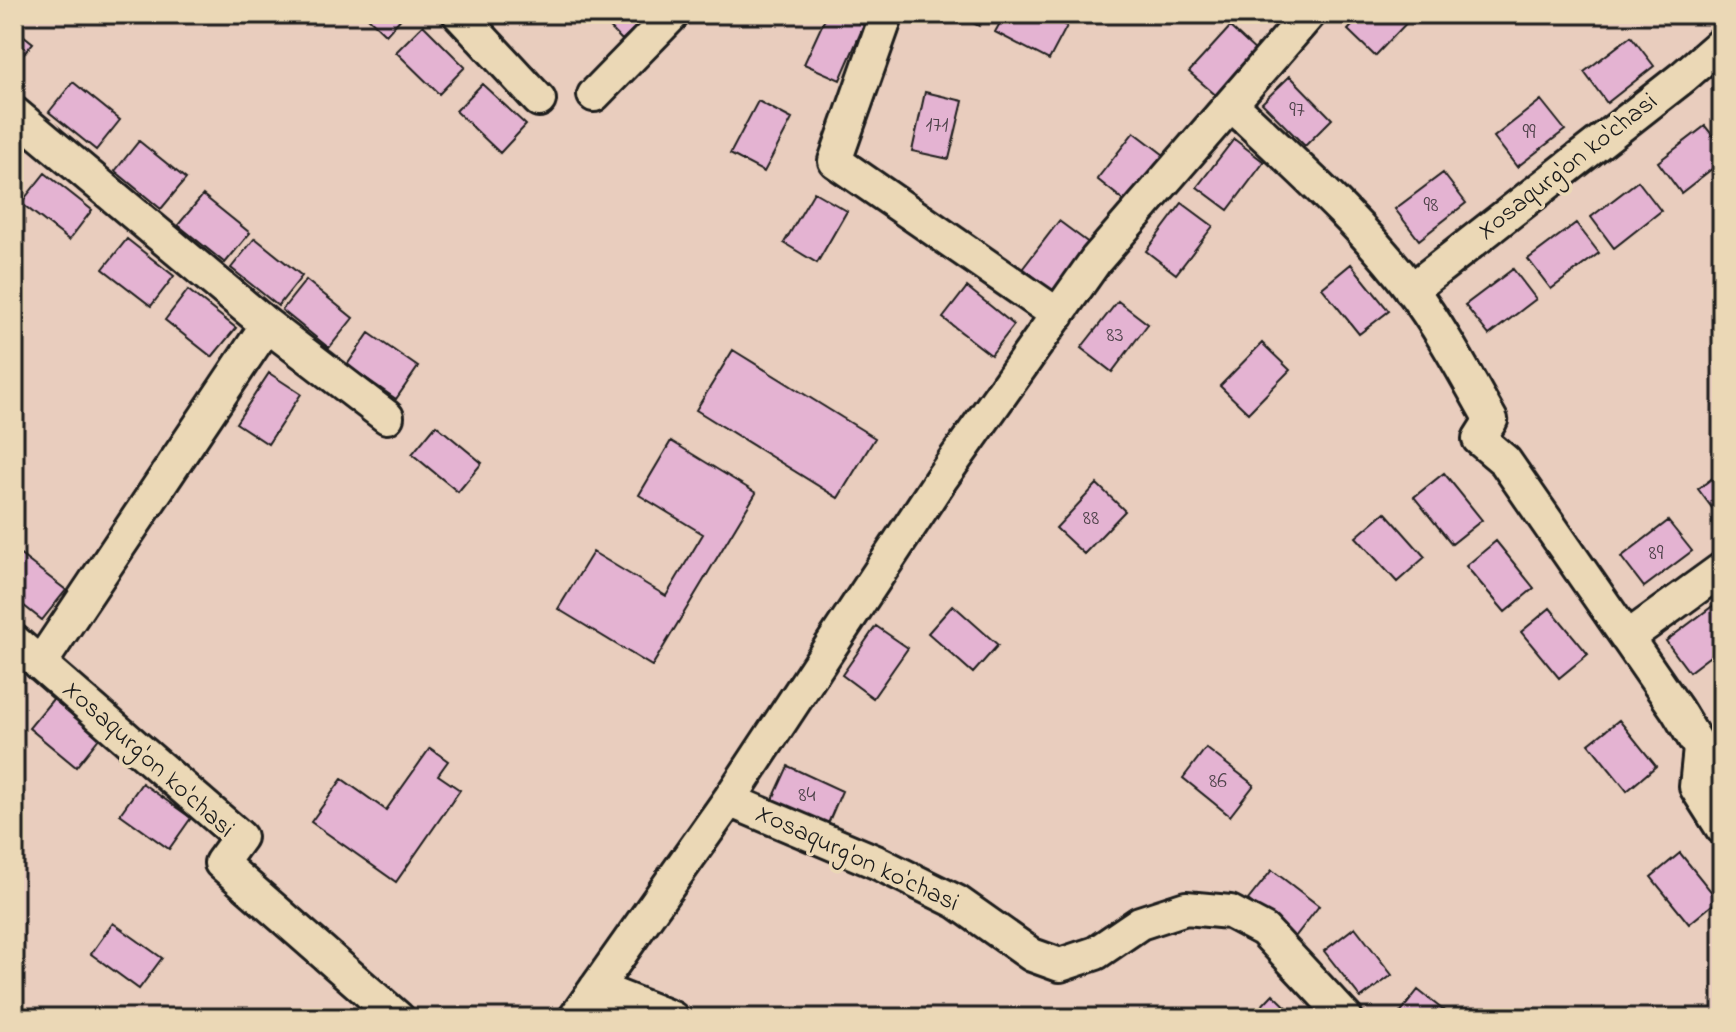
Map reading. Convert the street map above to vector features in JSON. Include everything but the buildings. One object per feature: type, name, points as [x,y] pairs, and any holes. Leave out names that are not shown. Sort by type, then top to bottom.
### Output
[{"type":"street","points":[[459,14],[539,100]]},
{"type":"street","points":[[594,95],[673,14]]},
{"type":"street","points":[[887,14],[835,161],[1058,315]]},
{"type":"street","name":"Xosaqurg'on ko'chasi","points":[[575,1018],[729,800],[941,479],[1096,260],[1309,14]]},
{"type":"street","name":"Xosaqurg'on ko'chasi","points":[[1411,290],[1722,43]]},
{"type":"street","points":[[1232,105],[1364,233],[1411,290],[1455,356],[1491,420],[1479,439],[1505,461],[1700,748],[1696,787],[1722,828]]},
{"type":"street","points":[[14,113],[267,325],[387,417]]},
{"type":"street","name":"Xosaqurg'on ko'chasi","points":[[40,664],[267,325]]},
{"type":"street","points":[[1627,638],[1722,569]]},
{"type":"street","name":"Xosaqurg'on ko'chasi","points":[[14,641],[240,837],[221,863],[398,1018]]},
{"type":"street","name":"Xosaqurg'on ko'chasi","points":[[729,800],[876,862],[957,902],[1032,955],[1060,965],[1096,953],[1140,923],[1186,908],[1230,912],[1264,930],[1346,1018]]},
{"type":"street","points":[[596,988],[672,1018]]}]
